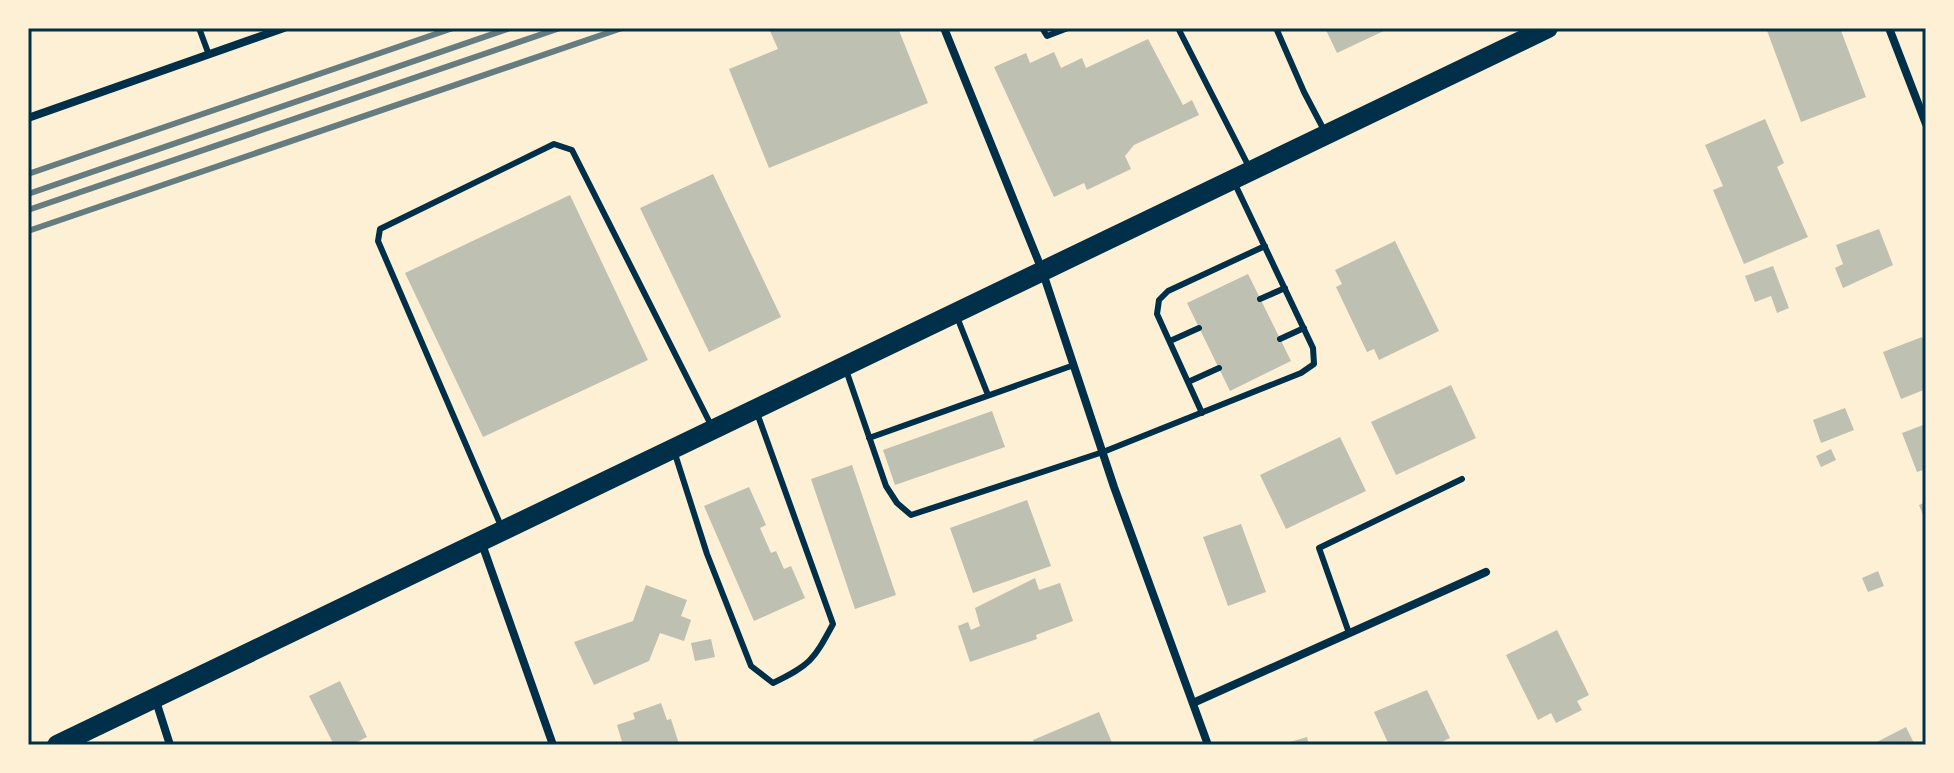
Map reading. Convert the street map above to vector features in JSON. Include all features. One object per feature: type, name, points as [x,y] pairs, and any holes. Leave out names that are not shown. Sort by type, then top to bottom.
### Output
[{"type":"main road","points":[[57,745],[1548,28]]},
{"type":"street","points":[[28,118],[284,28]]},
{"type":"street","points":[[944,28],[1042,270],[1103,452],[1208,745]]},
{"type":"street","points":[[1889,28],[1926,124]]},
{"type":"street","points":[[482,543],[553,745]]},
{"type":"street","points":[[1193,703],[1486,572]]},
{"type":"street","points":[[155,697],[170,745]]},
{"type":"lane","points":[[199,28],[209,55]]},
{"type":"lane","points":[[1042,28],[1047,36],[1068,28]]},
{"type":"lane","points":[[844,366],[886,486],[897,503],[911,515],[1103,452],[1290,378],[1314,364],[1313,348],[1265,246],[1242,176],[1178,28]]},
{"type":"lane","points":[[1276,28],[1327,135]]},
{"type":"lane","points":[[504,532],[378,241],[380,229],[527,157],[554,144],[572,150],[714,430]]},
{"type":"lane","points":[[1202,413],[1157,314],[1159,300],[1168,291],[1265,246]]},
{"type":"lane","points":[[1260,299],[1285,288]]},
{"type":"lane","points":[[956,313],[988,395]]},
{"type":"lane","points":[[1170,341],[1199,328]]},
{"type":"lane","points":[[1280,339],[1304,328]]},
{"type":"lane","points":[[869,438],[1074,365]]},
{"type":"lane","points":[[1188,382],[1219,368]]},
{"type":"lane","points":[[673,450],[707,554],[751,666],[773,683],[799,671],[818,653],[833,624],[755,410]]},
{"type":"lane","points":[[1349,633],[1319,548],[1462,479]]},
{"type":"building","points":[[778,28],[898,28],[928,103],[769,168],[729,69],[778,49],[770,31]]},
{"type":"building","points":[[1325,28],[1390,28],[1337,53]]},
{"type":"building","points":[[1766,28],[1840,28],[1866,97],[1801,122]]},
{"type":"building","points":[[1148,39],[1183,105],[1192,100],[1199,115],[1134,145],[1125,156],[1131,169],[1087,190],[1084,183],[1054,197],[994,67],[1026,53],[1030,63],[1054,52],[1061,68],[1082,58],[1086,68]]},
{"type":"building","points":[[1765,119],[1784,163],[1777,167],[1808,237],[1744,264],[1713,190],[1723,186],[1705,145]]},
{"type":"building","points":[[713,174],[781,317],[709,352],[640,208]]},
{"type":"building","points":[[570,195],[648,360],[483,437],[405,273]]},
{"type":"building","points":[[1879,229],[1893,265],[1843,288],[1835,268],[1843,264],[1836,245]]},
{"type":"building","points":[[1395,241],[1439,331],[1379,360],[1374,349],[1367,352],[1336,287],[1342,284],[1335,270]]},
{"type":"building","points":[[1773,266],[1789,308],[1777,313],[1771,296],[1755,302],[1745,276]]},
{"type":"building","points":[[1248,274],[1291,361],[1230,391],[1187,303]]},
{"type":"building","points":[[1922,337],[1926,348],[1926,389],[1901,399],[1883,352]]},
{"type":"building","points":[[1451,385],[1476,438],[1396,475],[1371,422]]},
{"type":"building","points":[[1845,408],[1854,430],[1821,443],[1813,420]]},
{"type":"building","points":[[992,411],[1005,447],[895,485],[883,450]]},
{"type":"building","points":[[1926,424],[1926,469],[1917,472],[1902,433]]},
{"type":"building","points":[[1340,437],[1366,491],[1286,529],[1260,475]]},
{"type":"building","points":[[1831,449],[1836,460],[1821,467],[1816,456]]},
{"type":"building","points":[[852,465],[896,595],[855,609],[811,479]]},
{"type":"building","points":[[749,487],[766,525],[760,528],[771,553],[776,551],[784,569],[791,566],[805,598],[754,621],[704,506]]},
{"type":"building","points":[[1027,500],[1051,566],[973,593],[950,528]]},
{"type":"building","points":[[1926,502],[1926,522],[1919,505]]},
{"type":"building","points":[[1241,524],[1266,592],[1228,606],[1203,537]]},
{"type":"building","points":[[1878,571],[1884,586],[1868,592],[1862,578]]},
{"type":"building","points":[[1035,578],[1039,590],[1060,583],[1073,621],[1036,635],[1037,639],[970,662],[958,626],[968,622],[971,630],[980,626],[975,608]]},
{"type":"building","points":[[646,585],[687,600],[681,616],[691,620],[684,641],[660,633],[649,661],[594,685],[574,642],[633,621]]},
{"type":"building","points":[[1557,630],[1589,695],[1577,701],[1582,710],[1556,723],[1551,713],[1538,720],[1506,655]]},
{"type":"building","points":[[711,639],[715,657],[695,661],[691,643]]},
{"type":"building","points":[[340,681],[367,737],[351,745],[334,745],[309,696]]},
{"type":"building","points":[[1427,690],[1450,738],[1436,745],[1389,745],[1374,712]]},
{"type":"building","points":[[661,703],[667,720],[671,719],[679,744],[623,745],[617,725],[635,719],[633,713]]},
{"type":"building","points":[[1099,712],[1113,745],[1035,745],[1033,740]]},
{"type":"building","points":[[1906,727],[1915,745],[1871,745]]},
{"type":"building","points":[[1307,737],[1309,745],[1283,745],[1283,744]]},
{"type":"railway","points":[[28,174],[453,28]]},
{"type":"railway","points":[[28,194],[510,28]]},
{"type":"railway","points":[[28,210],[560,28]]},
{"type":"railway","points":[[28,231],[622,28]]}]
